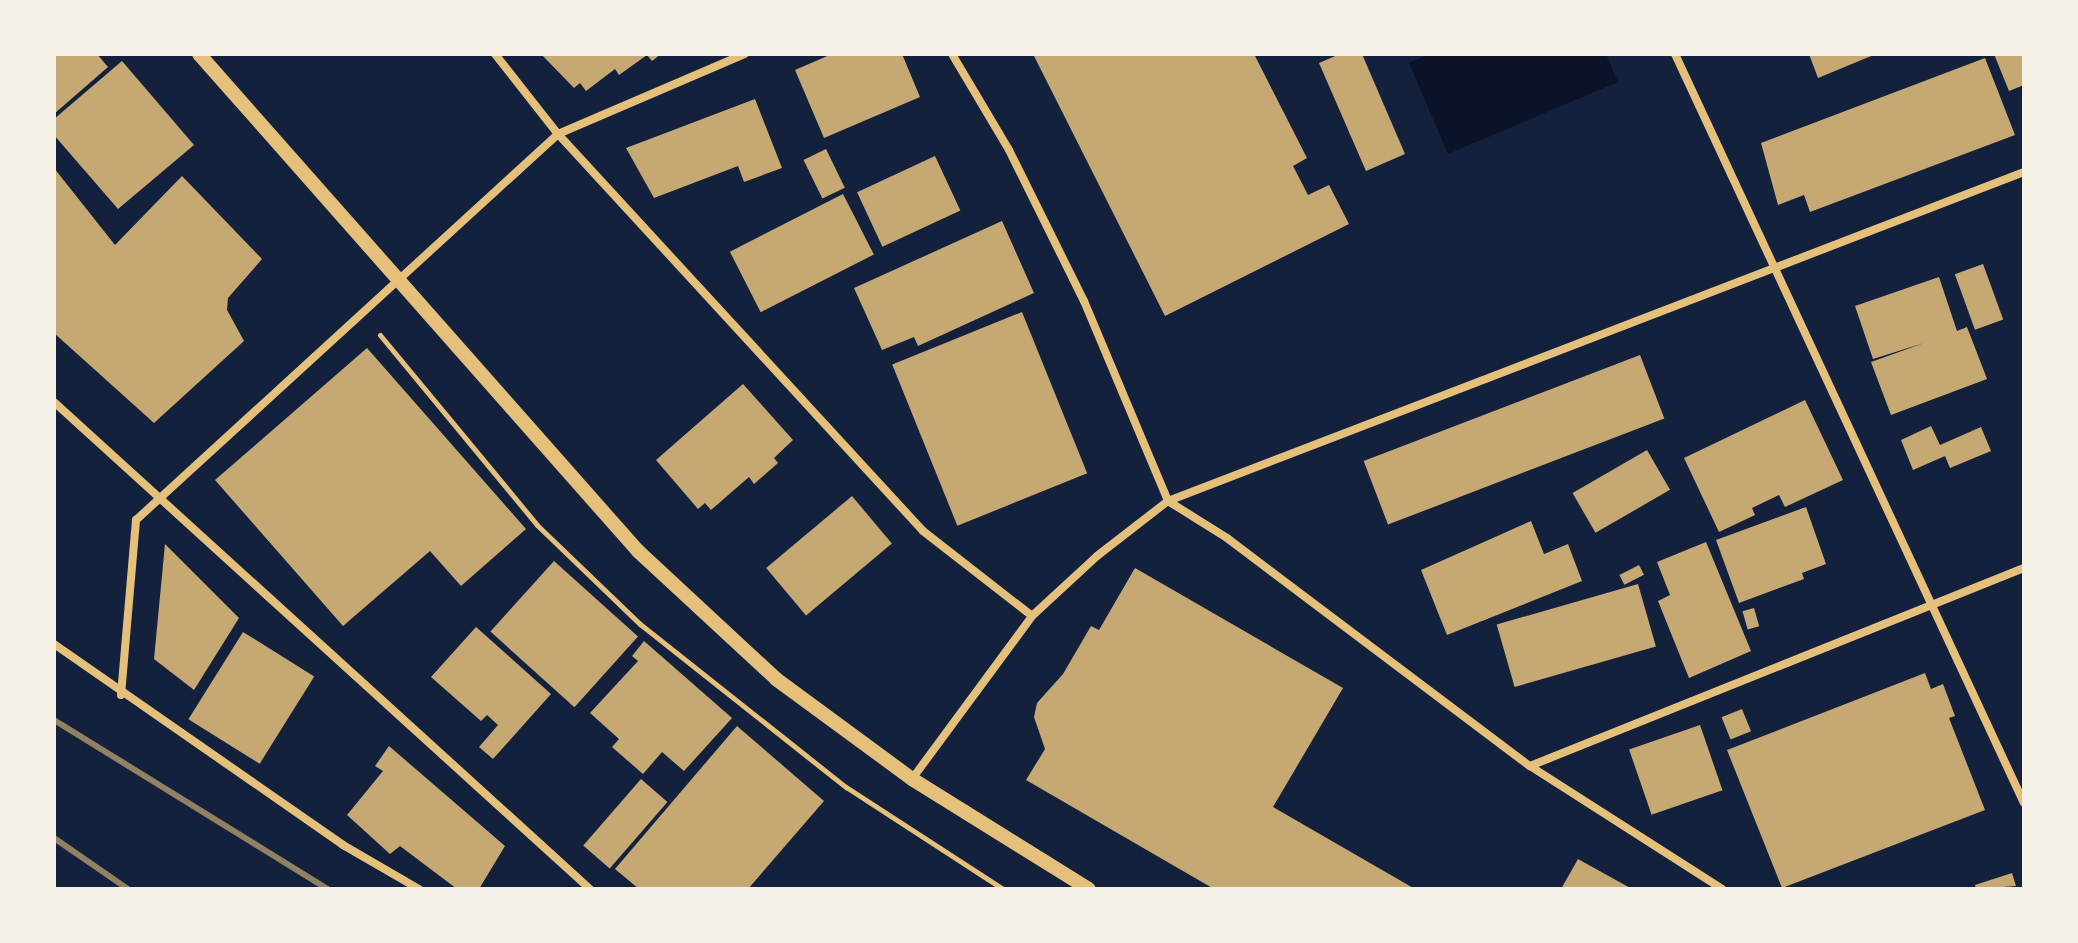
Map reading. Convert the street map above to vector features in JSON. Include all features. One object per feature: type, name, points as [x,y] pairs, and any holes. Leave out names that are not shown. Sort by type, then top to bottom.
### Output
[{"type":"street","points":[[199,54],[638,551],[776,679],[912,779],[1089,889]]},
{"type":"street","points":[[495,54],[558,134],[923,531],[1032,616]]},
{"type":"street","points":[[121,695],[136,520],[558,134],[745,54]]},
{"type":"street","points":[[952,54],[1009,150],[1084,301],[1168,501],[1227,538],[1530,766],[1722,889]]},
{"type":"street","points":[[1675,54],[1779,270],[2024,803]]},
{"type":"street","points":[[912,779],[1032,616],[1097,556],[1168,501],[1779,270],[2024,172]]},
{"type":"street","points":[[54,402],[590,889]]},
{"type":"street","points":[[1530,766],[2024,568]]},
{"type":"street","points":[[54,644],[121,695],[343,845],[419,889]]},
{"type":"water","points":[[1429,54],[1606,54],[1618,82],[1448,154],[1409,63]]},
{"type":"building","points":[[54,54],[97,54],[108,67],[54,114]]},
{"type":"building","points":[[541,54],[661,54],[652,61],[647,55],[619,75],[615,69],[586,91],[580,83],[574,88]]},
{"type":"building","points":[[832,54],[902,54],[920,97],[824,138],[795,70]]},
{"type":"building","points":[[1033,54],[1254,54],[1307,158],[1293,166],[1308,195],[1329,185],[1349,224],[1165,316]]},
{"type":"building","points":[[1340,54],[1362,54],[1405,154],[1366,171],[1319,63]]},
{"type":"building","points":[[1809,54],[1876,54],[1818,78]]},
{"type":"building","points":[[1994,54],[2024,54],[2024,85],[2009,91]]},
{"type":"building","points":[[1985,58],[2015,135],[1810,212],[1804,195],[1778,205],[1761,143]]},
{"type":"building","points":[[122,61],[194,145],[118,209],[54,135],[54,119]]},
{"type":"building","points":[[755,99],[782,168],[744,182],[738,166],[654,198],[626,148]]},
{"type":"building","points":[[826,149],[845,188],[822,199],[804,160]]},
{"type":"building","points":[[935,156],[960,210],[882,247],[857,192]]},
{"type":"building","points":[[54,168],[115,245],[182,176],[262,259],[228,298],[227,310],[244,341],[154,423],[54,333]]},
{"type":"building","points":[[843,194],[874,255],[761,312],[730,252]]},
{"type":"building","points":[[1002,221],[1034,293],[918,346],[914,337],[882,350],[854,288]]},
{"type":"building","points":[[1983,264],[2003,319],[1975,330],[1955,274]]},
{"type":"building","points":[[1939,277],[1957,331],[1967,327],[1987,379],[1891,415],[1871,362],[1924,343],[1873,359],[1855,306]]},
{"type":"building","points":[[1022,312],[1087,473],[957,526],[892,364]]},
{"type":"building","points":[[367,348],[526,529],[461,586],[430,551],[343,626],[215,480]]},
{"type":"building","points":[[1640,355],[1664,418],[1388,525],[1364,461]]},
{"type":"building","points":[[743,384],[793,440],[774,458],[778,463],[754,484],[749,477],[711,510],[705,503],[698,509],[656,460]]},
{"type":"building","points":[[1805,400],[1843,480],[1785,507],[1779,495],[1752,508],[1755,515],[1719,532],[1684,458]]},
{"type":"building","points":[[1931,426],[1940,445],[1981,427],[1991,451],[1950,468],[1945,456],[1913,470],[1901,440]]},
{"type":"building","points":[[1647,450],[1670,490],[1596,533],[1573,493]]},
{"type":"building","points":[[852,496],[892,543],[806,615],[766,568]]},
{"type":"building","points":[[1806,507],[1826,564],[1802,573],[1804,579],[1739,603],[1716,540]]},
{"type":"building","points":[[1531,521],[1544,554],[1568,544],[1582,581],[1447,635],[1421,570]]},
{"type":"building","points":[[1706,542],[1751,651],[1689,678],[1658,601],[1670,595],[1657,562]]},
{"type":"building","points":[[165,544],[239,618],[194,690],[154,659]]},
{"type":"building","points":[[554,561],[638,637],[574,707],[490,632]]},
{"type":"building","points":[[1639,565],[1644,575],[1624,585],[1619,575]]},
{"type":"building","points":[[1135,568],[1343,688],[1273,807],[1415,889],[1214,889],[1026,780],[1045,749],[1034,717],[1037,703],[1063,674],[1091,626],[1099,630]]},
{"type":"building","points":[[1638,584],[1656,646],[1515,687],[1497,625]]},
{"type":"building","points":[[1754,608],[1759,626],[1748,630],[1742,611]]},
{"type":"building","points":[[476,627],[551,694],[493,759],[479,747],[498,725],[487,715],[481,721],[431,677]]},
{"type":"building","points":[[243,632],[314,677],[260,764],[188,719]]},
{"type":"building","points":[[644,641],[732,718],[684,771],[662,752],[643,774],[612,747],[619,739],[590,713],[638,661],[632,656]]},
{"type":"building","points":[[1925,673],[1931,689],[1943,684],[1955,716],[1949,718],[1985,810],[1782,888],[1727,750]]},
{"type":"building","points":[[1742,709],[1751,731],[1731,739],[1722,717]]},
{"type":"building","points":[[1700,725],[1722,790],[1652,815],[1629,749]]},
{"type":"building","points":[[737,726],[824,801],[748,889],[639,889],[615,869]]},
{"type":"building","points":[[389,746],[505,846],[479,889],[457,889],[400,846],[390,854],[347,815],[383,771],[375,766]]},
{"type":"building","points":[[641,779],[667,802],[610,868],[583,845]]},
{"type":"building","points":[[1578,859],[1632,889],[1561,889]]},
{"type":"building","points":[[2012,873],[2016,886],[1976,889],[1975,885]]},
{"type":"railway","points":[[54,720],[328,889]]},
{"type":"railway","points":[[54,838],[128,889]]}]
